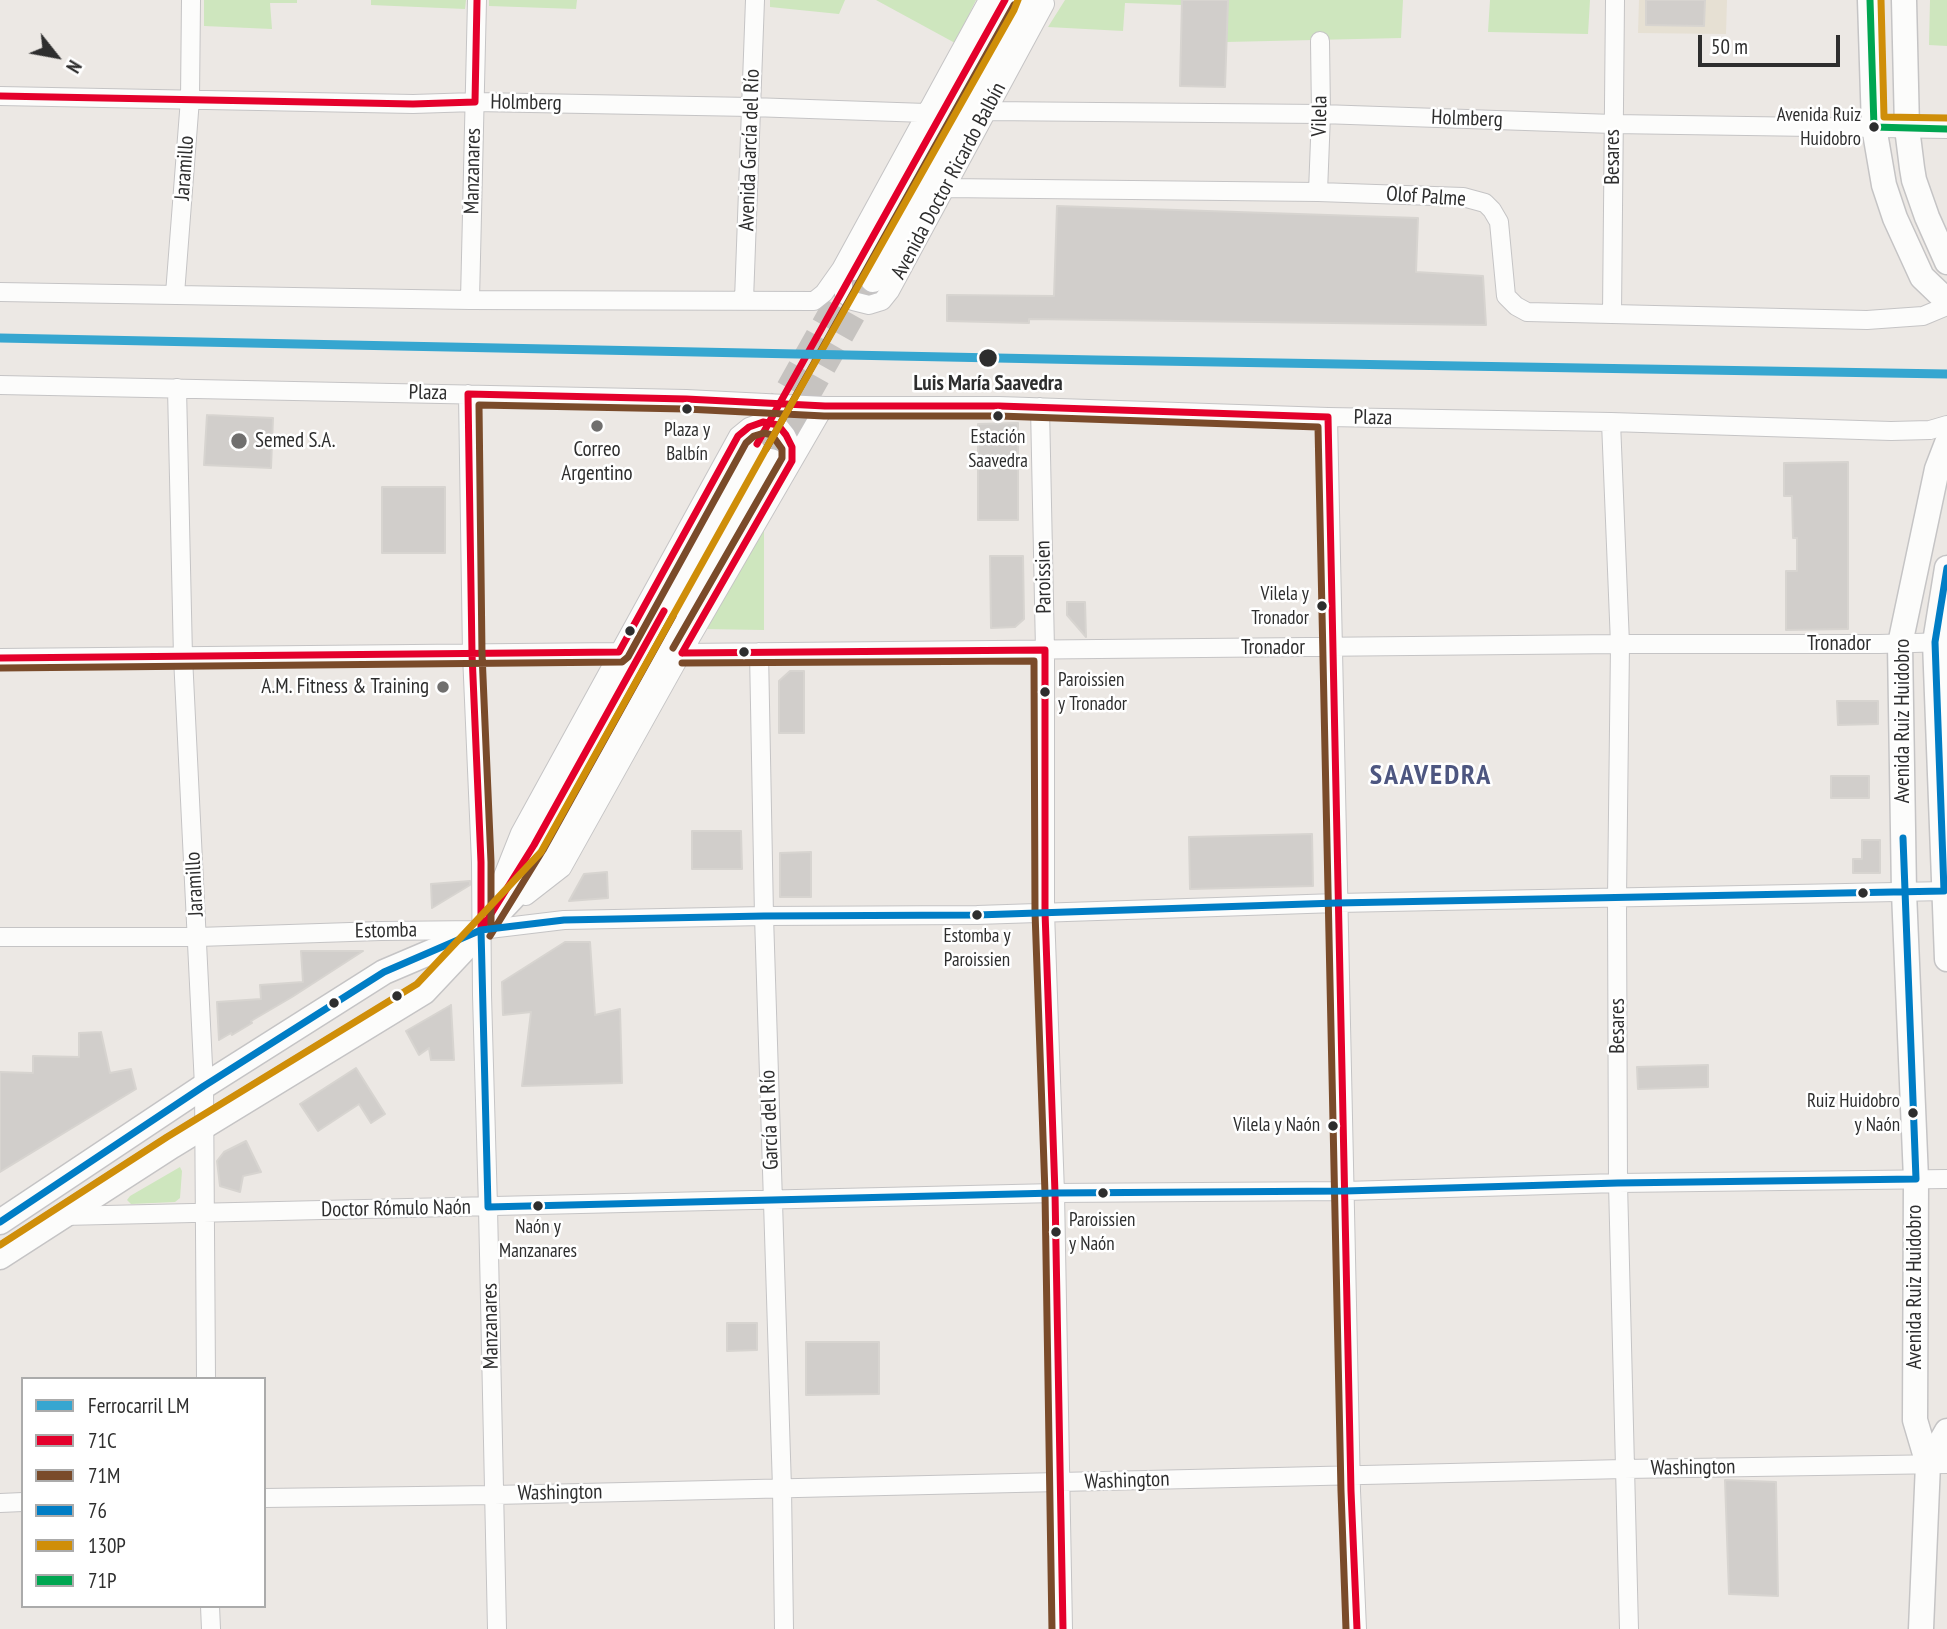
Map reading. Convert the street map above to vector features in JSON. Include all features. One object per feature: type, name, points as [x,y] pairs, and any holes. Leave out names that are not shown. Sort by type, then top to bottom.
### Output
[{"type":"main road","points":[[856,272],[1005,0]]},
{"type":"main road","points":[[856,272],[1024,14],[1029,0]]},
{"type":"main road","points":[[1870,0],[1874,127],[1884,185],[1895,218],[1922,277],[1947,303]]},
{"type":"main road","points":[[1904,0],[1907,128],[1914,180],[1947,262]]},
{"type":"main road","name":"Avenida Ruiz Huidobro","points":[[1937,1464],[1915,1420],[1916,1180],[1904,892],[1900,644],[1937,469],[1947,443]]},
{"type":"main road","points":[[0,1257],[204,1127],[425,992],[481,930],[534,845],[763,452]]},
{"type":"main road","name":"Avenida Ruiz Huidobro","points":[[1947,568],[1941,642],[1947,959]]},
{"type":"main road","points":[[0,1222],[204,1086],[384,972],[481,930]]},
{"type":"main road","name":"Avenida Ruiz Huidobro","points":[[1921,1629],[1937,1464],[1947,1431]]},
{"type":"street","name":"Jaramillo","points":[[175,294],[190,99],[191,0]]},
{"type":"street","name":"Manzanares","points":[[470,300],[477,0]]},
{"type":"street","name":"Avenida García del Río","points":[[744,300],[755,0]]},
{"type":"street","points":[[0,292],[470,300],[814,301],[830,286],[856,272],[926,113],[988,0]]},
{"type":"street","name":"Avenida Doctor Ricardo Balbín","points":[[856,272],[844,295],[853,301],[869,305],[882,301],[890,291],[1045,4],[1044,0]]},
{"type":"street","name":"Besares","points":[[1612,314],[1615,0]]},
{"type":"street","name":"Vilela","points":[[1318,192],[1320,41]]},
{"type":"street","name":"Holmberg","points":[[0,96],[751,107],[926,113]]},
{"type":"street","name":"Holmberg","points":[[987,111],[1321,114],[1613,124],[1947,129]]},
{"type":"street","name":"Olof Palme","points":[[945,188],[1318,192],[1463,197],[1485,203],[1499,222],[1506,296],[1527,312],[1867,320],[1923,316],[1947,303]]},
{"type":"street","name":"Plaza","points":[[0,385],[468,394],[825,406],[1040,407],[1328,417],[1891,430],[1930,430],[1947,425]]},
{"type":"street","name":"Jaramillo","points":[[177,388],[183,657],[204,1086],[206,1377]]},
{"type":"street","name":"Manzanares","points":[[468,394],[471,654],[481,862],[497,1629]]},
{"type":"street","points":[[722,401],[731,407],[763,452]]},
{"type":"street","points":[[481,930],[520,833],[619,652],[763,452],[825,406]]},
{"type":"street","name":"Paroissien","points":[[1040,407],[1045,650],[1045,912],[1055,1193],[1063,1629]]},
{"type":"street","points":[[1328,417],[1351,1475],[1357,1629]]},
{"type":"street","name":"Besares","points":[[1611,422],[1620,644],[1618,1184],[1629,1629]]},
{"type":"street","points":[[481,930],[562,868],[682,653],[763,452]]},
{"type":"street","name":"Tronador","points":[[682,653],[1941,642]]},
{"type":"street","points":[[0,658],[619,652]]},
{"type":"street","name":"García del Río","points":[[759,652],[784,1629]]},
{"type":"street","name":"Estomba","points":[[0,936],[198,937],[481,930],[564,920],[977,915],[1338,903],[1946,891]]},
{"type":"street","name":"Doctor Rómulo Naón","points":[[63,1216],[1055,1193],[1345,1191],[1947,1179]]},
{"type":"street","name":"Washington","points":[[266,1498],[1937,1464]]},
{"type":"street","points":[[0,1503],[21,1502]]},
{"type":"street","points":[[210,1608],[211,1629]]},
{"type":"shaded area","points":[[1639,0],[1727,0],[1726,34],[1638,33]]},
{"type":"green space","points":[[204,0],[297,0],[297,3],[270,3],[272,29],[204,26]]},
{"type":"green space","points":[[371,0],[466,0],[465,9],[371,5]]},
{"type":"green space","points":[[489,0],[577,0],[576,9],[489,6]]},
{"type":"green space","points":[[770,0],[845,0],[839,14],[770,7]]},
{"type":"green space","points":[[876,0],[976,0],[955,43]]},
{"type":"green space","points":[[1065,0],[1182,0],[1182,5],[1125,3],[1123,31],[1048,27]]},
{"type":"green space","points":[[1228,0],[1403,0],[1401,38],[1226,42]]},
{"type":"green space","points":[[1490,0],[1590,0],[1588,34],[1488,32]]},
{"type":"green space","points":[[1930,0],[1947,0],[1947,46],[1929,45]]},
{"type":"green space","points":[[764,517],[764,630],[703,629]]},
{"type":"green space","points":[[180,1167],[180,1198],[175,1202],[131,1204],[127,1200],[130,1196]]},
{"type":"building","points":[[1182,0],[1228,0],[1225,87],[1180,86]]},
{"type":"building","points":[[1646,0],[1705,0],[1704,26],[1646,25]]},
{"type":"building","points":[[1057,206],[1418,218],[1416,272],[1483,276],[1486,325],[1029,319],[1029,323],[947,321],[947,295],[1054,296]]},
{"type":"building","name":"Semed S.A.","points":[[207,415],[273,418],[271,468],[204,465]]},
{"type":"building","points":[[1018,423],[1018,520],[978,520],[978,424]]},
{"type":"building","points":[[1848,462],[1848,629],[1786,630],[1786,571],[1797,571],[1797,538],[1793,538],[1792,496],[1784,496],[1784,463]]},
{"type":"building","points":[[382,487],[445,487],[445,553],[382,553]]},
{"type":"building","points":[[990,556],[1023,556],[1024,619],[1015,627],[991,628]]},
{"type":"building","points":[[1067,602],[1085,602],[1086,637],[1067,615]]},
{"type":"building","points":[[790,671],[804,671],[804,733],[779,733],[779,681]]},
{"type":"building","points":[[1837,701],[1878,701],[1878,724],[1838,725]]},
{"type":"building","points":[[1831,776],[1869,776],[1869,798],[1831,798]]},
{"type":"building","points":[[692,831],[741,831],[742,869],[692,869]]},
{"type":"building","points":[[1312,834],[1313,886],[1190,889],[1189,837]]},
{"type":"building","points":[[1862,840],[1880,840],[1880,873],[1853,873],[1853,859],[1862,859]]},
{"type":"building","points":[[811,852],[811,897],[780,897],[780,853]]},
{"type":"building","points":[[607,872],[608,898],[569,901],[584,874]]},
{"type":"building","points":[[470,881],[470,885],[432,908],[431,884]]},
{"type":"building","points":[[565,942],[590,942],[595,1015],[620,1009],[622,1083],[522,1086],[531,1012],[503,1015],[502,982]]},
{"type":"building","points":[[301,951],[363,951],[251,1021],[252,1023],[219,1040],[217,1002],[261,999],[260,985],[303,982]]},
{"type":"building","points":[[451,1005],[454,1060],[431,1060],[429,1048],[419,1055],[406,1031]]},
{"type":"building","points":[[101,1032],[110,1073],[131,1069],[136,1089],[0,1172],[0,1072],[33,1073],[33,1056],[79,1057],[79,1033]]},
{"type":"building","points":[[1708,1065],[1708,1087],[1638,1089],[1637,1067]]},
{"type":"building","points":[[356,1068],[385,1114],[371,1123],[359,1104],[318,1131],[300,1104]]},
{"type":"building","points":[[246,1141],[261,1172],[243,1176],[240,1192],[220,1186],[217,1161],[224,1152]]},
{"type":"building","points":[[727,1323],[757,1323],[757,1350],[727,1351]]},
{"type":"building","points":[[806,1342],[879,1342],[879,1394],[806,1395]]},
{"type":"building","points":[[1725,1480],[1776,1482],[1778,1596],[1729,1594]]},
{"type":"tunnel","points":[[753,451],[853,272]]},
{"type":"tunnel","points":[[771,461],[873,280]]},
{"type":"rail line","name":"LM","points":[[0,338],[1947,374]]},
{"type":"transit line","name":"71C","points":[[0,96],[413,104],[475,102],[477,0]]},
{"type":"transit line","name":"71C","points":[[757,444],[1005,0]]},
{"type":"transit line","name":"130P","points":[[0,1245],[167,1137],[417,984],[541,852],[1018,0]]},
{"type":"transit line","name":"71P","points":[[1870,0],[1874,127],[1947,129]]},
{"type":"transit line","name":"130P","points":[[1881,0],[1884,117],[1947,118]]},
{"type":"transit line","name":"71M","points":[[766,449],[1014,5]]},
{"type":"transit line","name":"71C","points":[[481,930],[481,862],[472,654],[468,394],[686,399],[825,406],[999,406],[1328,417],[1351,1491],[1357,1629]]},
{"type":"transit line","name":"71M","points":[[491,930],[491,862],[482,654],[479,405],[686,409],[824,416],[999,416],[1318,427],[1346,1629]]},
{"type":"transit line","name":"71C","points":[[0,658],[619,652],[738,436],[749,427],[763,422],[778,425],[792,447],[792,461],[682,653]]},
{"type":"transit line","name":"71M","points":[[0,668],[622,662],[628,657],[746,443],[754,436],[764,433],[772,435],[782,449],[782,458],[673,648]]},
{"type":"transit line","name":"76","points":[[0,1222],[204,1086],[384,972],[481,930],[564,920],[977,915],[1337,903],[1944,891],[1935,642],[1947,568]]},
{"type":"transit line","name":"71C","points":[[481,930],[534,845],[664,611]]},
{"type":"transit line","name":"71M","points":[[490,936],[543,850],[673,616]]},
{"type":"transit line","name":"71C","points":[[682,653],[1045,650],[1045,912],[1055,1193],[1063,1629]]},
{"type":"transit line","name":"71M","points":[[682,663],[1034,661],[1035,912],[1045,1193],[1052,1629]]},
{"type":"transit line","name":"76","points":[[481,930],[488,1207],[1055,1193],[1345,1191],[1618,1183],[1916,1179],[1903,838]]},
{"type":"place","name":"Avenida Ruiz Huidobro","points":[[1874,127]]},
{"type":"place","name":"Luis María Saavedra","points":[[988,358]]},
{"type":"place","name":"Plaza y Balbín","points":[[687,409]]},
{"type":"place","name":"Estación Saavedra","points":[[998,416]]},
{"type":"place","name":"Correo Argentino","points":[[597,426]]},
{"type":"place","name":"Semed S.A.","points":[[239,441]]},
{"type":"place","name":"Vilela y Tronador","points":[[1322,606]]},
{"type":"place","name":"A.M. Fitness & Training","points":[[443,687]]},
{"type":"place","name":"Paroissien y Tronador","points":[[1045,692]]},
{"type":"place","name":"Estomba y Paroissien","points":[[977,915]]},
{"type":"place","name":"Ruiz Huidobro y Naón","points":[[1913,1113]]},
{"type":"place","name":"Vilela y Naón","points":[[1333,1126]]},
{"type":"place","name":"Naón y Manzanares","points":[[538,1206]]},
{"type":"place","name":"Paroissien y Naón","points":[[1056,1232]]},
{"type":"district","name":"SAAVEDRA","points":[[1431,776]]}]
